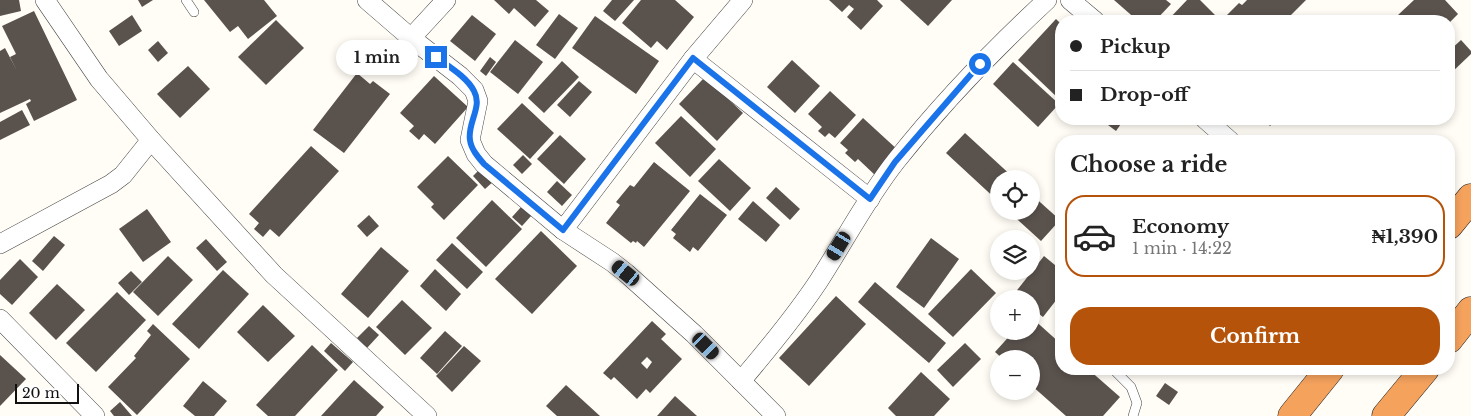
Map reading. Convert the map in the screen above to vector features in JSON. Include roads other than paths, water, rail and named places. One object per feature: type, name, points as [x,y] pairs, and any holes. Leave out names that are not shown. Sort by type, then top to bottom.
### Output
[{"type":"highway","points":[[1455,218],[1471,198]]},
{"type":"highway","points":[[1455,331],[1471,311]]},
{"type":"highway","points":[[1292,416],[1325,375]]},
{"type":"highway","points":[[1386,416],[1420,375]]},
{"type":"street","points":[[45,0],[100,80],[151,140],[274,275],[427,416]]},
{"type":"street","points":[[367,0],[411,38],[460,76],[474,90],[478,102],[470,140],[476,154],[484,164],[563,230],[626,273],[694,334],[776,416]]},
{"type":"street","points":[[411,38],[446,0]]},
{"type":"street","points":[[563,230],[693,58],[744,0]]},
{"type":"street","points":[[741,381],[788,326],[895,162],[992,51],[1047,0]]},
{"type":"street","points":[[1070,0],[1088,15]]},
{"type":"street","points":[[693,58],[870,199]]},
{"type":"street","points":[[1212,125],[1223,135]]},
{"type":"street","points":[[0,244],[124,175],[151,140]]},
{"type":"street","points":[[0,319],[94,416]]},
{"type":"lane","points":[[186,0],[194,12]]},
{"type":"lane","points":[[1119,375],[1131,387],[1137,403],[1133,416]]}]
